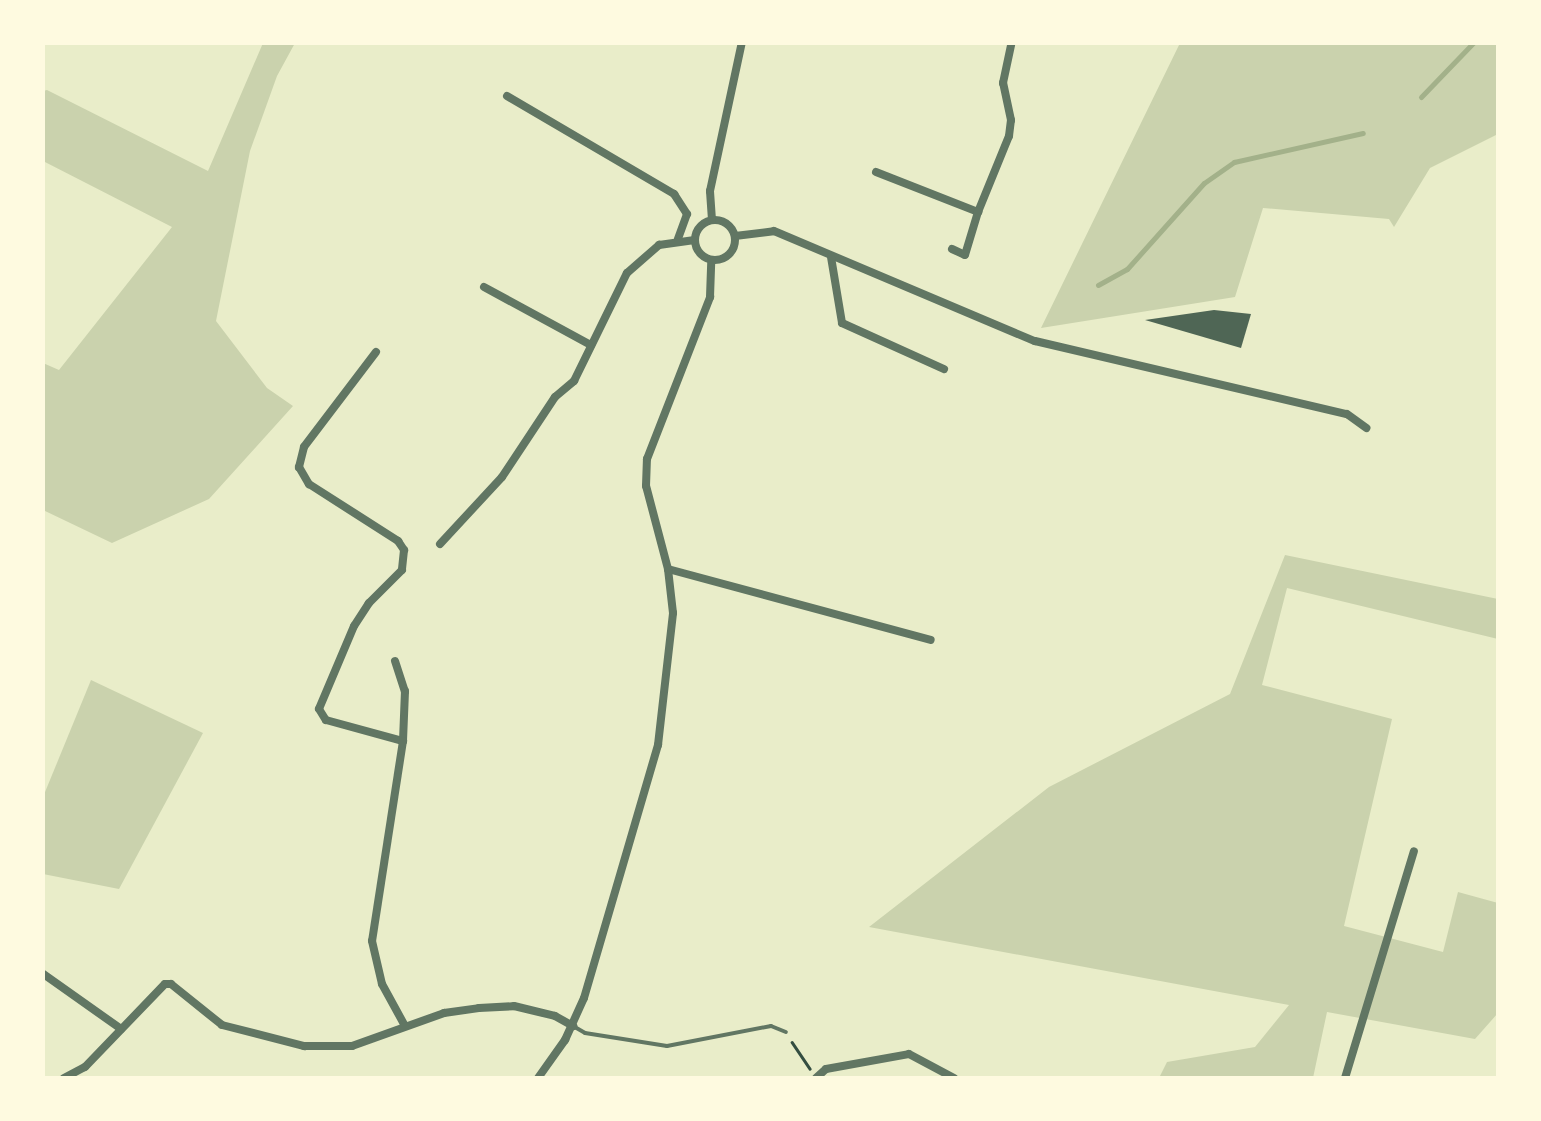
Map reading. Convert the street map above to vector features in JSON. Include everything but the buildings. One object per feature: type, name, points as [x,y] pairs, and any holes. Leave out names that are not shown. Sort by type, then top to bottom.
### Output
[{"type":"street","points":[[712,220],[710,190],[742,42]]},
{"type":"street","points":[[952,249],[965,255],[978,212],[1010,136],[1012,120],[1003,83],[1010,43]]},
{"type":"street","points":[[507,96],[674,194],[687,214],[678,240]]},
{"type":"street","points":[[876,172],[978,212]]},
{"type":"street","points":[[712,220],[726,223],[735,236],[730,254],[711,260],[700,253],[695,240],[700,227],[712,220]]},
{"type":"street","points":[[735,236],[774,231],[1035,341],[1347,414],[1366,428]]},
{"type":"street","points":[[440,544],[502,477],[555,397],[574,381],[628,273],[646,254],[678,240],[695,240]]},
{"type":"street","points":[[831,257],[842,324],[944,369]]},
{"type":"street","points":[[538,1078],[573,1026],[658,745],[674,614],[668,569],[648,500],[647,459],[710,297],[711,260]]},
{"type":"street","points":[[484,287],[590,345]]},
{"type":"street","points":[[376,352],[304,447],[299,467],[309,484],[398,541],[404,561],[402,570],[369,603],[354,626],[319,708],[326,720],[403,741]]},
{"type":"street","points":[[668,569],[931,640]]},
{"type":"street","points":[[395,661],[405,692],[403,741],[372,941],[382,984],[405,1026]]},
{"type":"street","points":[[1345,1078],[1414,851]]},
{"type":"street","points":[[42,972],[122,1029]]},
{"type":"street","points":[[64,1078],[85,1067],[164,984],[171,984],[222,1024],[304,1046],[352,1046],[444,1013],[514,1006],[555,1016],[573,1026]]},
{"type":"street","points":[[816,1078],[859,1061],[908,1054],[954,1078]]},
{"type":"lane","points":[[573,1026],[585,1033],[668,1046],[770,1026],[786,1032]]},
{"type":"path","points":[[786,1032],[816,1078]]},
{"type":"green space","points":[[263,43],[295,43],[277,76],[250,151],[216,321],[267,388],[293,406],[209,499],[112,543],[43,510],[43,363],[59,370],[172,227],[43,161],[43,91],[208,171]]},
{"type":"green space","points":[[1180,43],[1498,43],[1498,134],[1430,168],[1394,227],[1389,219],[1263,208],[1235,297],[1041,328]]},
{"type":"green space","points":[[1285,555],[1498,599],[1498,639],[1287,588],[1262,685],[1392,719],[1344,926],[1443,952],[1458,892],[1498,903],[1498,1013],[1475,1039],[1327,1012],[1313,1078],[1159,1078],[1167,1062],[1255,1047],[1289,1005],[869,927],[1049,787],[1230,694]]},
{"type":"green space","points":[[91,680],[203,733],[119,889],[43,874],[43,797]]},
{"type":"waterway","points":[[1421,97],[1474,42]]},
{"type":"waterway","points":[[1098,285],[1127,269],[1204,183],[1234,162],[1363,133]]}]
